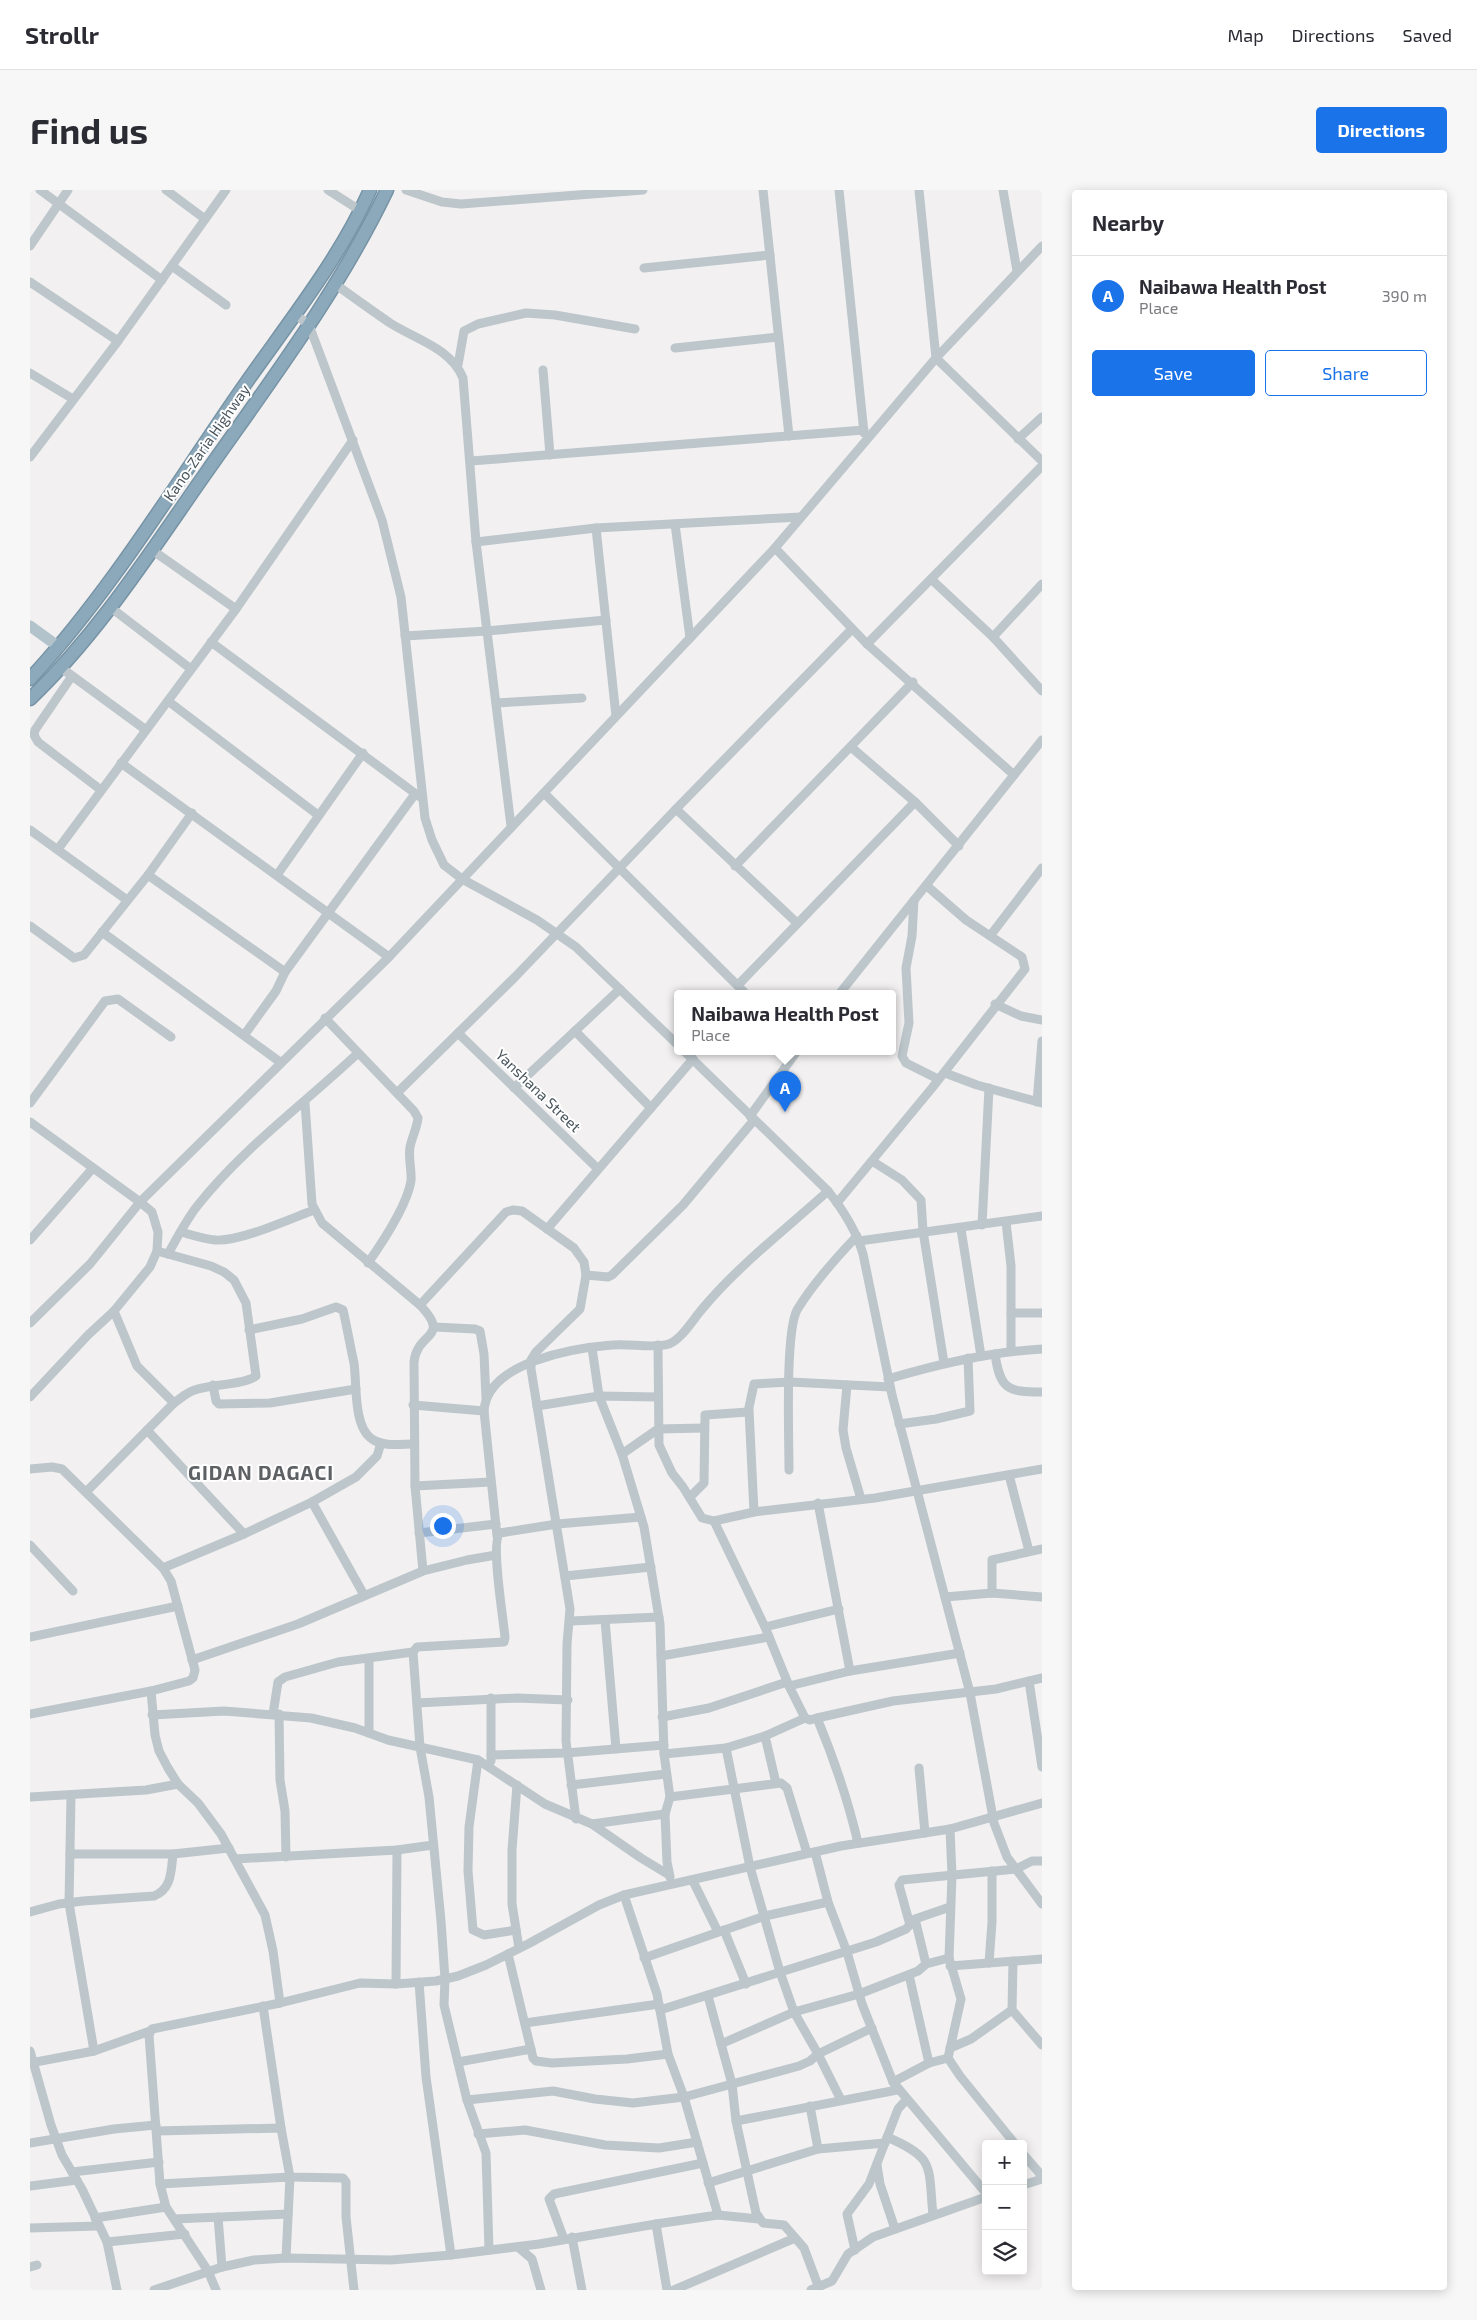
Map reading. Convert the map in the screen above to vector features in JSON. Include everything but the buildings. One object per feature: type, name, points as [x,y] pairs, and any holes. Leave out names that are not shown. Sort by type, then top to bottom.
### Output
[{"type":"highway","name":"Kano-Zaria Highway","points":[[30,679],[58,647],[111,578],[295,314],[361,211],[370,190]]},
{"type":"highway","name":"Kano-Zaria Highway","points":[[30,699],[60,667],[110,607],[152,550],[309,324],[335,284],[387,190]]},
{"type":"main road","points":[[30,626],[58,647]]},
{"type":"street","points":[[40,190],[162,280]]},
{"type":"street","points":[[30,246],[68,190]]},
{"type":"street","points":[[166,190],[205,219]]},
{"type":"street","points":[[30,457],[118,341],[226,190]]},
{"type":"street","points":[[328,190],[361,211]]},
{"type":"street","points":[[406,190],[442,202],[461,204],[644,190]]},
{"type":"street","points":[[520,190],[521,200]]},
{"type":"street","points":[[763,190],[789,436]]},
{"type":"street","points":[[839,190],[865,442]]},
{"type":"street","points":[[919,190],[936,358],[1042,462]]},
{"type":"street","points":[[1003,190],[1017,271]]},
{"type":"street","points":[[30,1323],[90,1264],[140,1202],[388,957],[775,548],[936,358],[1042,246]]},
{"type":"street","points":[[644,268],[770,255]]},
{"type":"street","points":[[172,266],[226,305]]},
{"type":"street","points":[[30,282],[118,341]]},
{"type":"street","points":[[335,284],[392,324],[446,354],[458,366],[463,378],[467,404],[476,542],[511,826]]},
{"type":"street","points":[[295,314],[309,324],[354,440],[382,520],[401,597],[419,796],[432,840],[444,865],[462,879],[557,933],[576,947],[674,1041]]},
{"type":"street","points":[[458,366],[464,331],[478,324],[516,314],[555,315],[635,329]]},
{"type":"street","points":[[675,348],[778,337]]},
{"type":"street","points":[[543,370],[550,455]]},
{"type":"street","points":[[30,373],[73,400]]},
{"type":"street","points":[[1018,438],[1042,416]]},
{"type":"street","points":[[471,461],[864,430]]},
{"type":"street","points":[[58,849],[236,609],[354,440]]},
{"type":"street","points":[[867,644],[1042,466]]},
{"type":"street","points":[[476,542],[596,528],[801,518]]},
{"type":"street","points":[[675,524],[690,638]]},
{"type":"street","points":[[596,528],[616,716]]},
{"type":"street","points":[[775,548],[852,630],[913,682],[1014,775]]},
{"type":"street","points":[[152,550],[236,609]]},
{"type":"street","points":[[931,579],[993,637],[1042,691]]},
{"type":"street","points":[[993,637],[1042,584]]},
{"type":"street","points":[[110,607],[191,669]]},
{"type":"street","points":[[405,636],[487,631],[606,620]]},
{"type":"street","points":[[397,1093],[620,869],[676,809],[852,630]]},
{"type":"street","points":[[211,642],[419,796]]},
{"type":"street","points":[[60,667],[146,730]]},
{"type":"street","points":[[72,676],[35,730],[34,735],[38,742],[101,790]]},
{"type":"street","points":[[735,866],[913,682]]},
{"type":"street","points":[[496,703],[582,698]]},
{"type":"street","points":[[168,701],[318,814]]},
{"type":"street","points":[[842,990],[1014,775],[1039,750],[1042,740]]},
{"type":"street","points":[[852,746],[915,802],[959,846]]},
{"type":"street","points":[[277,875],[318,814],[363,753]]},
{"type":"street","points":[[121,764],[192,813],[388,957]]},
{"type":"street","points":[[544,793],[742,990]]},
{"type":"street","points":[[244,1034],[276,991],[286,972],[419,796]]},
{"type":"street","points":[[738,985],[796,922],[915,802]]},
{"type":"street","points":[[676,809],[796,922]]},
{"type":"street","points":[[30,926],[74,958],[84,955],[148,875],[192,813]]},
{"type":"street","points":[[30,830],[127,900]]},
{"type":"street","points":[[990,936],[1042,868]]},
{"type":"street","points":[[148,875],[286,972]]},
{"type":"street","points":[[837,1203],[942,1076],[995,1004],[1025,969],[1022,957],[958,914],[927,886]]},
{"type":"street","points":[[914,900],[912,936],[906,968],[909,1023],[902,1056],[906,1063],[942,1076],[1039,1103],[1042,1041]]},
{"type":"street","points":[[102,932],[280,1062]]},
{"type":"street","points":[[514,1088],[620,989]]},
{"type":"street","points":[[30,1103],[105,1001],[109,999],[118,999],[171,1037]]},
{"type":"street","points":[[995,1004],[1021,1016],[1042,1020]]},
{"type":"street","points":[[325,1018],[397,1093],[418,1118],[409,1156],[410,1183],[384,1240],[368,1263]]},
{"type":"street","points":[[575,1031],[651,1108]]},
{"type":"street","name":"Yanshana Street","points":[[458,1033],[598,1169]]},
{"type":"street","points":[[168,1254],[197,1207],[216,1184],[252,1148],[305,1103],[358,1053]]},
{"type":"street","points":[[688,1055],[828,1191],[846,1214],[858,1238],[899,1424],[970,1693],[993,1818],[1007,1857],[1042,1904]]},
{"type":"street","points":[[586,1275],[608,1277],[612,1275],[683,1205],[752,1118],[794,1055]]},
{"type":"street","points":[[547,1229],[692,1060]]},
{"type":"street","points":[[982,1225],[989,1088]]},
{"type":"street","points":[[305,1103],[314,1210],[322,1223],[420,1305],[432,1318],[434,1327],[415,1354],[413,1405],[415,1486],[423,1571]]},
{"type":"street","points":[[30,1397],[88,1335],[114,1311],[150,1267],[157,1251],[156,1221],[152,1212],[93,1168],[31,1126]]},
{"type":"street","points":[[872,1162],[902,1180],[921,1200],[923,1232],[944,1363]]},
{"type":"street","points":[[30,1240],[93,1168]]},
{"type":"street","points":[[486,1399],[498,1382],[531,1360],[613,1345],[658,1345],[675,1341],[728,1280],[828,1191]]},
{"type":"street","points":[[181,1232],[214,1240],[223,1240],[261,1230],[314,1210]]},
{"type":"street","points":[[420,1305],[506,1212],[513,1210],[522,1211],[574,1248],[584,1262],[586,1275],[580,1309],[536,1352],[531,1360],[571,1621],[567,1644],[568,1700],[566,1753],[576,1819]]},
{"type":"street","points":[[789,1470],[791,1343],[797,1310],[841,1253],[858,1238],[962,1228],[1042,1216]]},
{"type":"street","points":[[1006,1222],[1011,1266],[1011,1351]]},
{"type":"street","points":[[962,1228],[981,1356]]},
{"type":"street","points":[[86,1492],[174,1403],[187,1393],[248,1380],[256,1376],[246,1303],[234,1280],[224,1272],[211,1266],[157,1251]]},
{"type":"street","points":[[249,1330],[302,1319],[341,1307],[354,1365],[359,1416],[364,1430],[369,1438],[381,1443],[413,1444]]},
{"type":"street","points":[[114,1311],[137,1366],[174,1403]]},
{"type":"street","points":[[1012,1313],[1042,1313]]},
{"type":"street","points":[[434,1327],[475,1328],[480,1331],[484,1354],[486,1399],[484,1412],[496,1524],[496,1556],[505,1638],[504,1642],[417,1647],[413,1652],[420,1747],[429,1797],[445,1979],[444,2005],[467,2100],[486,2154],[489,2250]]},
{"type":"street","points":[[658,1345],[659,1445],[672,1473],[690,1497],[702,1518],[714,1521],[754,1512],[916,1491],[1042,1469]]},
{"type":"street","points":[[592,1348],[599,1396],[622,1454],[641,1517],[659,1617],[664,1749],[670,1797],[665,1814],[672,1885]]},
{"type":"street","points":[[754,1512],[749,1410],[754,1384],[790,1382],[847,1385],[889,1383],[944,1363],[1011,1351],[1042,1349]]},
{"type":"street","points":[[995,1354],[998,1374],[1002,1382],[1019,1390],[1042,1392]]},
{"type":"street","points":[[899,1424],[936,1419],[970,1411],[968,1358]]},
{"type":"street","points":[[847,1385],[843,1430],[846,1448],[861,1499]]},
{"type":"street","points":[[213,1386],[216,1401],[219,1404],[270,1403],[356,1389]]},
{"type":"street","points":[[537,1406],[599,1396],[658,1397]]},
{"type":"street","points":[[413,1405],[484,1412]]},
{"type":"street","points":[[690,1497],[704,1483],[704,1419],[708,1414],[742,1413],[749,1410]]},
{"type":"street","points":[[622,1454],[658,1429],[704,1428]]},
{"type":"street","points":[[147,1430],[244,1534]]},
{"type":"street","points":[[163,1568],[244,1534],[312,1502],[356,1477],[377,1456],[381,1443]]},
{"type":"street","points":[[30,1477],[34,1468],[58,1466],[62,1468],[163,1568],[171,1581],[194,1670],[193,1678],[189,1681],[151,1691],[30,1714]]},
{"type":"street","points":[[1008,1475],[1029,1551]]},
{"type":"street","points":[[415,1486],[491,1482]]},
{"type":"street","points":[[312,1502],[364,1595]]},
{"type":"street","points":[[818,1503],[850,1671]]},
{"type":"street","points":[[497,1536],[500,1533],[557,1524],[641,1517]]},
{"type":"street","points":[[714,1521],[765,1627],[788,1684],[805,1718]]},
{"type":"street","points":[[419,1533],[496,1524]]},
{"type":"street","points":[[30,1545],[73,1591]]},
{"type":"street","points":[[992,1593],[992,1560],[1042,1549]]},
{"type":"street","points":[[192,1660],[298,1624],[423,1571],[453,1562],[496,1556]]},
{"type":"street","points":[[565,1576],[651,1567]]},
{"type":"street","points":[[945,1597],[992,1593],[1042,1597]]},
{"type":"street","points":[[30,1637],[178,1606]]},
{"type":"street","points":[[765,1627],[838,1609]]},
{"type":"street","points":[[571,1621],[659,1617]]},
{"type":"street","points":[[605,1620],[616,1749]]},
{"type":"street","points":[[661,1656],[769,1637]]},
{"type":"street","points":[[286,1857],[285,1811],[280,1780],[276,1714],[277,1685],[281,1678],[338,1662],[413,1652]]},
{"type":"street","points":[[662,1716],[709,1708],[788,1684],[850,1671],[960,1653]]},
{"type":"street","points":[[369,1658],[369,1733]]},
{"type":"street","points":[[491,1755],[566,1753],[616,1749],[726,1748],[765,1736],[805,1718],[810,1720],[893,1700],[970,1693],[1042,1678]]},
{"type":"street","points":[[1029,1681],[1042,1767]]},
{"type":"street","points":[[151,1691],[152,1714],[159,1750],[178,1784],[198,1803],[229,1848],[264,1915],[273,1950],[280,2003]]},
{"type":"street","points":[[417,1703],[490,1698],[568,1700]]},
{"type":"street","points":[[490,1698],[492,1767]]},
{"type":"street","points":[[152,1714],[202,1711],[276,1714],[310,1718],[478,1760],[492,1767],[545,1804],[576,1819],[592,1824],[641,1858],[670,1874]]},
{"type":"street","points":[[816,1718],[836,1764],[850,1805],[858,1843]]},
{"type":"street","points":[[765,1736],[776,1783]]},
{"type":"street","points":[[726,1748],[750,1867],[780,1972],[794,2012],[841,2100]]},
{"type":"street","points":[[478,1760],[469,1827],[468,1871],[473,1930],[484,1935],[516,1930]]},
{"type":"street","points":[[919,1768],[925,1833]]},
{"type":"street","points":[[571,1785],[666,1774]]},
{"type":"street","points":[[670,1797],[776,1783],[781,1783],[788,1788],[828,1902],[848,1952],[859,1994],[895,2086],[982,2189]]},
{"type":"street","points":[[30,1798],[146,1790],[178,1784]]},
{"type":"street","points":[[517,1785],[512,1904],[519,1948]]},
{"type":"street","points":[[70,1796],[69,1903],[94,2051]]},
{"type":"street","points":[[32,2063],[94,2051],[157,2027],[280,2003],[360,1983],[396,1984],[445,1979],[486,1965],[599,1905],[624,1895],[811,1852],[950,1829],[1042,1803]]},
{"type":"street","points":[[592,1824],[665,1814]]},
{"type":"street","points":[[950,1829],[952,1875],[949,1962],[961,1999],[948,2058],[960,2076],[1012,2140]]},
{"type":"street","points":[[235,1859],[397,1850],[433,1845]]},
{"type":"street","points":[[70,1854],[173,1854],[229,1848]]},
{"type":"street","points":[[396,1984],[397,1850]]},
{"type":"street","points":[[30,1912],[69,1903],[154,1896],[162,1893],[170,1881],[173,1854]]},
{"type":"street","points":[[926,1964],[900,1882],[902,1880],[1016,1869],[1032,1861],[1042,1861]]},
{"type":"street","points":[[989,1963],[992,1922],[992,1872]]},
{"type":"street","points":[[693,1880],[721,1931],[746,1984]]},
{"type":"street","points":[[624,1895],[660,2007],[668,2054],[684,2097],[718,2215]]},
{"type":"street","points":[[644,1958],[765,1916],[828,1902]]},
{"type":"street","points":[[525,2023],[660,2007],[708,1996],[848,1952],[906,1930],[913,1922],[950,1907]]},
{"type":"street","points":[[508,1954],[533,2058],[540,2063],[626,2060],[668,2054]]},
{"type":"street","points":[[721,2044],[794,2012],[859,1994],[909,1975],[918,1971],[926,1964],[949,1962],[989,1963],[1042,1959]]},
{"type":"street","points":[[1013,1961],[1012,2010],[1042,2045]]},
{"type":"street","points":[[909,1975],[928,2063]]},
{"type":"street","points":[[419,1982],[426,2077],[451,2255]]},
{"type":"street","points":[[708,1996],[732,2084],[736,2121],[759,2219]]},
{"type":"street","points":[[263,2006],[290,2177],[286,2258]]},
{"type":"street","points":[[950,2048],[971,2039],[1012,2010]]},
{"type":"street","points":[[467,2100],[553,2091],[595,2100],[633,2103],[684,2097],[799,2066],[810,2061],[818,2054],[872,2028]]},
{"type":"street","points":[[150,2031],[160,2184],[166,2208],[208,2271],[216,2290]]},
{"type":"street","points":[[458,2062],[531,2049]]},
{"type":"street","points":[[30,2051],[55,2138],[107,2242],[117,2290]]},
{"type":"street","points":[[736,2121],[841,2100],[895,2086],[928,2063],[948,2058]]},
{"type":"street","points":[[855,2250],[848,2214],[869,2184],[898,2109],[906,2100]]},
{"type":"street","points":[[810,2106],[818,2149]]},
{"type":"street","points":[[30,2143],[132,2126],[156,2128],[281,2128]]},
{"type":"street","points":[[478,2134],[525,2130],[605,2145],[660,2148],[697,2142]]},
{"type":"street","points":[[708,2182],[818,2149],[886,2140],[918,2152],[925,2161],[929,2171],[933,2215]]},
{"type":"street","points":[[1027,2159],[1042,2177],[1027,2183]]},
{"type":"street","points":[[30,2186],[74,2176],[159,2162]]},
{"type":"street","points":[[582,2290],[568,2238],[549,2198],[554,2194],[703,2163]]},
{"type":"street","points":[[877,2164],[880,2184],[895,2229]]},
{"type":"street","points":[[160,2184],[290,2177],[343,2178],[346,2182],[346,2217],[354,2290]]},
{"type":"street","points":[[154,2290],[177,2284],[208,2271],[254,2260],[286,2258],[391,2260],[451,2255],[539,2244],[718,2215],[759,2219],[768,2224],[784,2225],[804,2248],[815,2289],[834,2286],[848,2254],[874,2237],[982,2198]]},
{"type":"street","points":[[30,2228],[97,2222],[166,2208]]},
{"type":"street","points":[[174,2219],[288,2214]]},
{"type":"street","points":[[218,2217],[222,2267]]},
{"type":"street","points":[[656,2224],[667,2290]]},
{"type":"street","points":[[107,2242],[185,2234]]},
{"type":"street","points":[[674,2290],[795,2238]]},
{"type":"street","points":[[532,2259],[539,2244]]},
{"type":"street","points":[[518,2247],[532,2259],[541,2290]]},
{"type":"place","name":"Naibawa Health Post","points":[[785,1112]]},
{"type":"district","name":"GIDAN DAGACI","points":[[261,1473]]}]
